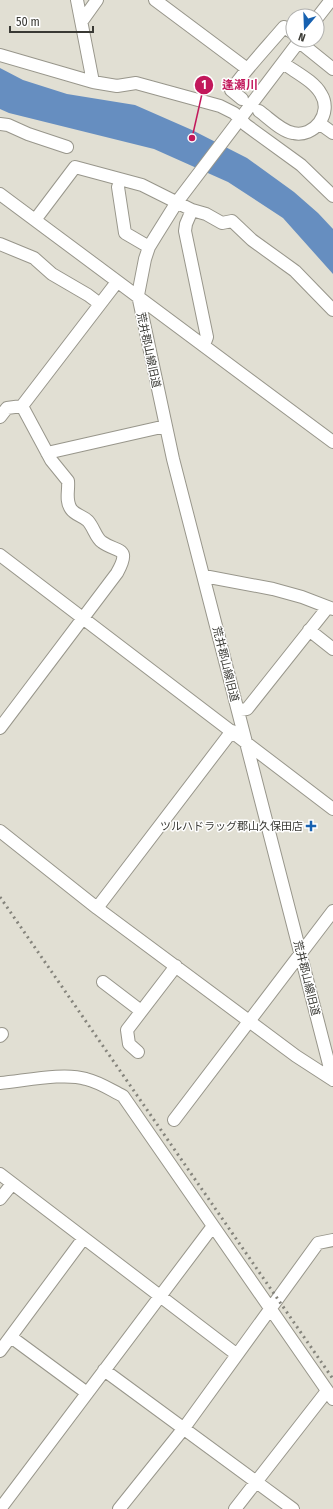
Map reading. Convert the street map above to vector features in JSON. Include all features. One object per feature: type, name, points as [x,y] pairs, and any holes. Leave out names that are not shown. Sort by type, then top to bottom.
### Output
[{"type":"street","points":[[77,0],[94,82]]},
{"type":"street","points":[[82,21],[97,0]]},
{"type":"street","points":[[155,0],[246,68]]},
{"type":"street","points":[[325,8],[331,0]]},
{"type":"street","points":[[242,99],[231,90],[246,68],[253,64],[284,27],[285,28]]},
{"type":"street","name":"荒井郡山線旧道","points":[[292,48],[283,63],[177,202],[149,247],[141,275],[138,295],[166,426],[333,1080]]},
{"type":"street","points":[[308,48],[333,69]]},
{"type":"street","points":[[0,55],[94,82],[117,86],[136,83],[220,106],[234,114],[301,165],[333,196]]},
{"type":"street","points":[[259,111],[284,130],[297,134],[310,131],[319,123],[325,106],[321,93],[283,63]]},
{"type":"street","points":[[319,123],[333,133]]},
{"type":"street","points":[[0,124],[67,147]]},
{"type":"street","points":[[35,220],[75,167],[142,185],[192,210],[206,214],[222,223],[232,221],[252,240],[295,271],[333,310]]},
{"type":"street","points":[[118,187],[125,234],[149,247]]},
{"type":"street","points":[[0,194],[117,282],[138,295],[333,442]]},
{"type":"street","points":[[192,210],[186,224],[185,231],[208,337],[204,345]]},
{"type":"street","points":[[0,244],[34,258],[52,274],[88,294],[100,304]]},
{"type":"street","points":[[2,410],[22,406],[117,282]]},
{"type":"street","points":[[0,728],[123,563],[123,557],[116,548],[102,543],[88,521],[74,513],[70,507],[67,496],[68,481],[59,472],[47,453],[22,406]]},
{"type":"street","points":[[47,453],[166,426]]},
{"type":"street","points":[[0,555],[245,740],[333,809]]},
{"type":"street","points":[[204,576],[274,589],[302,597],[330,608],[309,630],[247,709],[238,710]]},
{"type":"street","points":[[309,630],[333,649]]},
{"type":"street","points":[[97,908],[232,731]]},
{"type":"street","points":[[0,831],[97,908],[296,1056],[333,1080]]},
{"type":"street","points":[[174,1120],[333,911]]},
{"type":"street","points":[[138,1052],[129,1044],[127,1030],[176,966]]},
{"type":"street","points":[[103,982],[141,1011]]},
{"type":"street","points":[[0,1083],[63,1076],[86,1078],[123,1096],[330,1395],[256,1481],[235,1509]]},
{"type":"street","points":[[0,1174],[83,1239],[236,1354]]},
{"type":"street","points":[[0,1199],[12,1184]]},
{"type":"street","points":[[4,1505],[213,1226]]},
{"type":"street","points":[[0,1351],[83,1239]]},
{"type":"street","points":[[119,1509],[184,1428],[236,1354],[318,1243],[333,1240]]},
{"type":"street","points":[[11,1337],[87,1393]]},
{"type":"street","points":[[104,1370],[293,1509]]},
{"type":"water","points":[[0,68],[23,80],[67,94],[135,105],[192,130],[247,158],[294,192],[318,213],[333,229],[333,274],[283,218],[228,182],[154,149],[9,113],[0,109]]},
{"type":"railway","points":[[0,897],[333,1379]]},
{"type":"place","name":"逢瀬川","points":[[192,138]]},
{"type":"place","name":"ツルハドラッグ郡山久保田店","points":[[311,826]]}]
